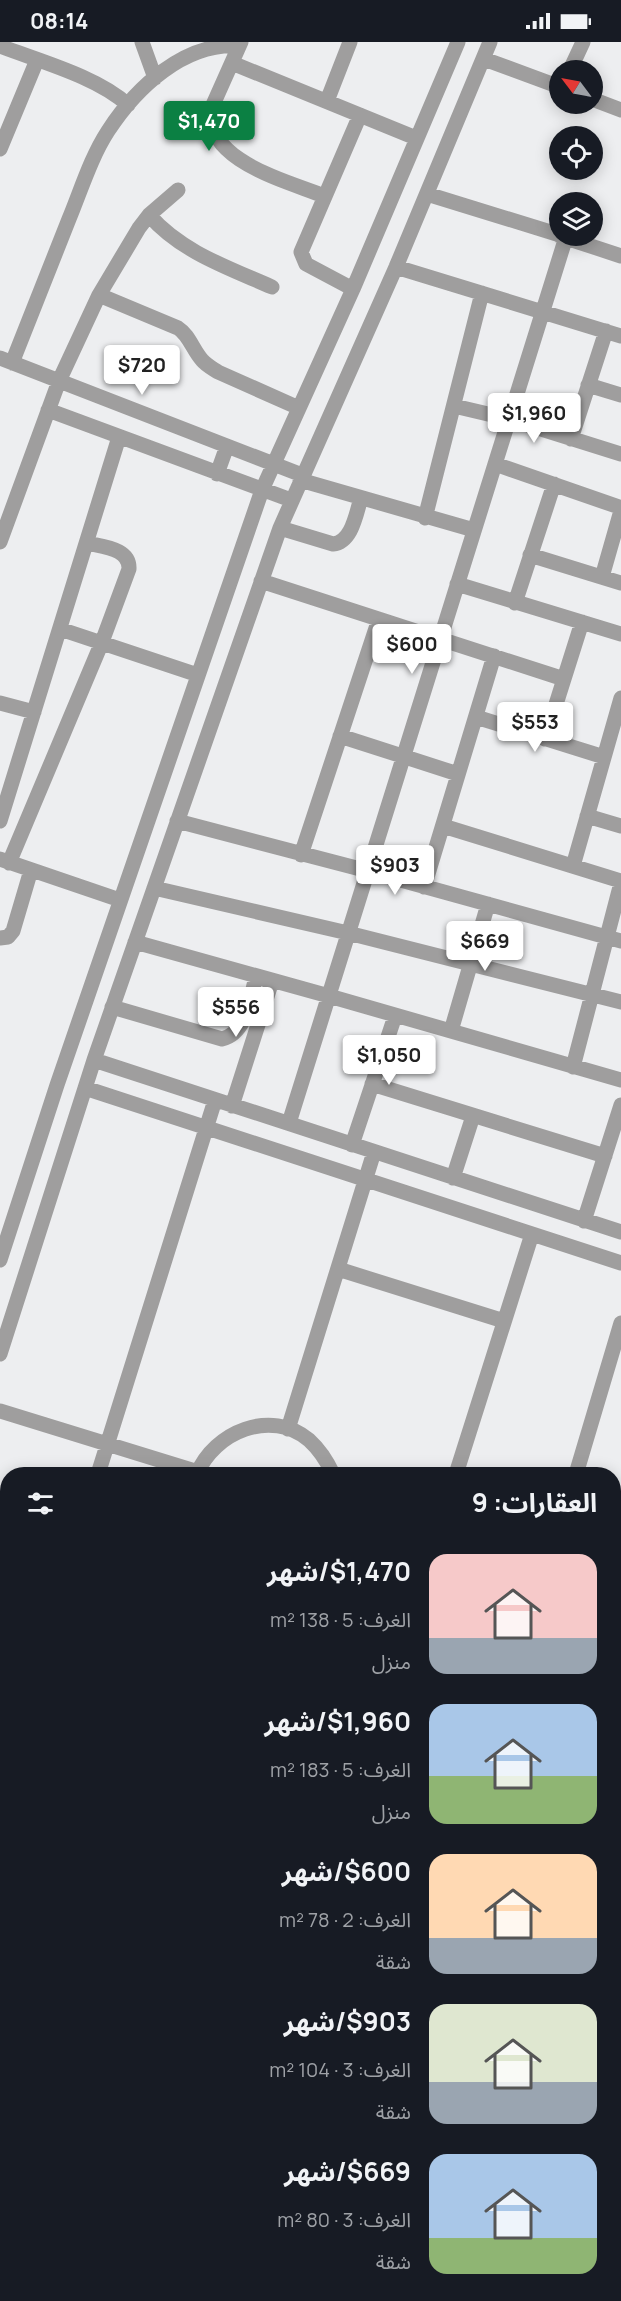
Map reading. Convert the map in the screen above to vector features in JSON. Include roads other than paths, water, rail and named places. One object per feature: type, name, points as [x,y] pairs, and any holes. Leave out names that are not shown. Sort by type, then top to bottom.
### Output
[{"type":"street","points":[[142,42],[155,78]]},
{"type":"street","points":[[327,101],[350,42]]},
{"type":"street","points":[[0,1260],[57,1085],[262,490],[353,289],[458,42]]},
{"type":"street","points":[[0,1354],[94,1060],[280,528],[396,267],[490,42]]},
{"type":"street","points":[[575,60],[583,42]]},
{"type":"street","points":[[324,196],[245,165],[233,156],[216,134],[211,121],[212,107],[240,44],[199,50],[179,60],[155,78],[128,105],[107,132],[6,360],[273,464],[301,478],[425,518],[474,530]]},
{"type":"street","points":[[0,46],[105,87],[128,105]]},
{"type":"street","points":[[484,59],[549,83]]},
{"type":"street","points":[[0,148],[37,60]]},
{"type":"street","points":[[232,63],[416,138]]},
{"type":"street","points":[[603,103],[621,110]]},
{"type":"street","points":[[353,289],[311,268],[302,259],[302,246],[360,115]]},
{"type":"street","points":[[0,542],[59,381],[99,295],[130,240],[149,215],[178,190]]},
{"type":"street","points":[[427,194],[549,232]]},
{"type":"street","points":[[149,215],[167,234],[189,249],[272,287]]},
{"type":"street","points":[[290,1123],[543,310],[559,246]]},
{"type":"street","points":[[592,246],[621,256]]},
{"type":"street","points":[[396,267],[543,310],[621,336]]},
{"type":"street","points":[[425,518],[482,293]]},
{"type":"street","points":[[99,295],[178,328],[187,336],[201,359],[213,369],[299,408]]},
{"type":"street","points":[[571,439],[606,331]]},
{"type":"street","points":[[588,385],[621,395]]},
{"type":"street","points":[[454,406],[509,419],[621,454]]},
{"type":"street","points":[[48,410],[291,500]]},
{"type":"street","points":[[0,821],[119,437]]},
{"type":"street","points":[[217,474],[227,446]]},
{"type":"street","points":[[495,464],[615,504],[621,509],[602,577]]},
{"type":"street","points":[[515,603],[554,484]]},
{"type":"street","points":[[280,528],[333,544],[339,543],[347,537],[361,498]]},
{"type":"street","points":[[87,543],[122,553],[126,555],[130,564],[102,642],[5,861],[120,900]]},
{"type":"street","points":[[530,555],[621,582]]},
{"type":"street","points":[[261,580],[564,679]]},
{"type":"street","points":[[457,584],[621,634]]},
{"type":"street","points":[[301,855],[379,619]]},
{"type":"street","points":[[545,739],[582,622]]},
{"type":"street","points":[[60,628],[198,675]]},
{"type":"street","points":[[424,887],[494,656]]},
{"type":"street","points":[[573,866],[621,698]]},
{"type":"street","points":[[0,703],[34,712]]},
{"type":"street","points":[[476,717],[604,757]]},
{"type":"street","points":[[340,736],[458,774]]},
{"type":"street","points":[[587,816],[621,826]]},
{"type":"street","points":[[177,821],[614,939]]},
{"type":"street","points":[[443,825],[621,882],[614,939],[591,995],[573,1066]]},
{"type":"street","points":[[0,938],[8,937],[12,931],[31,870]]},
{"type":"street","points":[[154,888],[348,933],[621,1002]]},
{"type":"street","points":[[451,1031],[488,904]]},
{"type":"street","points":[[135,942],[621,1080]]},
{"type":"street","points":[[112,1007],[222,1039],[234,1035],[241,1024],[256,977]]},
{"type":"street","points":[[232,1106],[272,981]]},
{"type":"street","points":[[352,1145],[394,1016]]},
{"type":"street","points":[[241,1024],[256,1029]]},
{"type":"street","points":[[94,1060],[621,1232]]},
{"type":"street","points":[[372,1084],[605,1156]]},
{"type":"street","points":[[85,1088],[621,1263]]},
{"type":"street","points":[[100,1467],[215,1100]]},
{"type":"street","points":[[584,1221],[621,1105]]},
{"type":"street","points":[[453,1178],[473,1116]]},
{"type":"street","points":[[288,1429],[374,1152]]},
{"type":"street","points":[[458,1467],[531,1234]]},
{"type":"street","points":[[338,1269],[504,1321]]},
{"type":"street","points":[[578,1467],[621,1323]]},
{"type":"street","points":[[0,1411],[177,1467]]},
{"type":"street","points":[[201,1467],[208,1453],[225,1438],[244,1428],[266,1425],[288,1429],[307,1439],[323,1454],[330,1467]]}]
